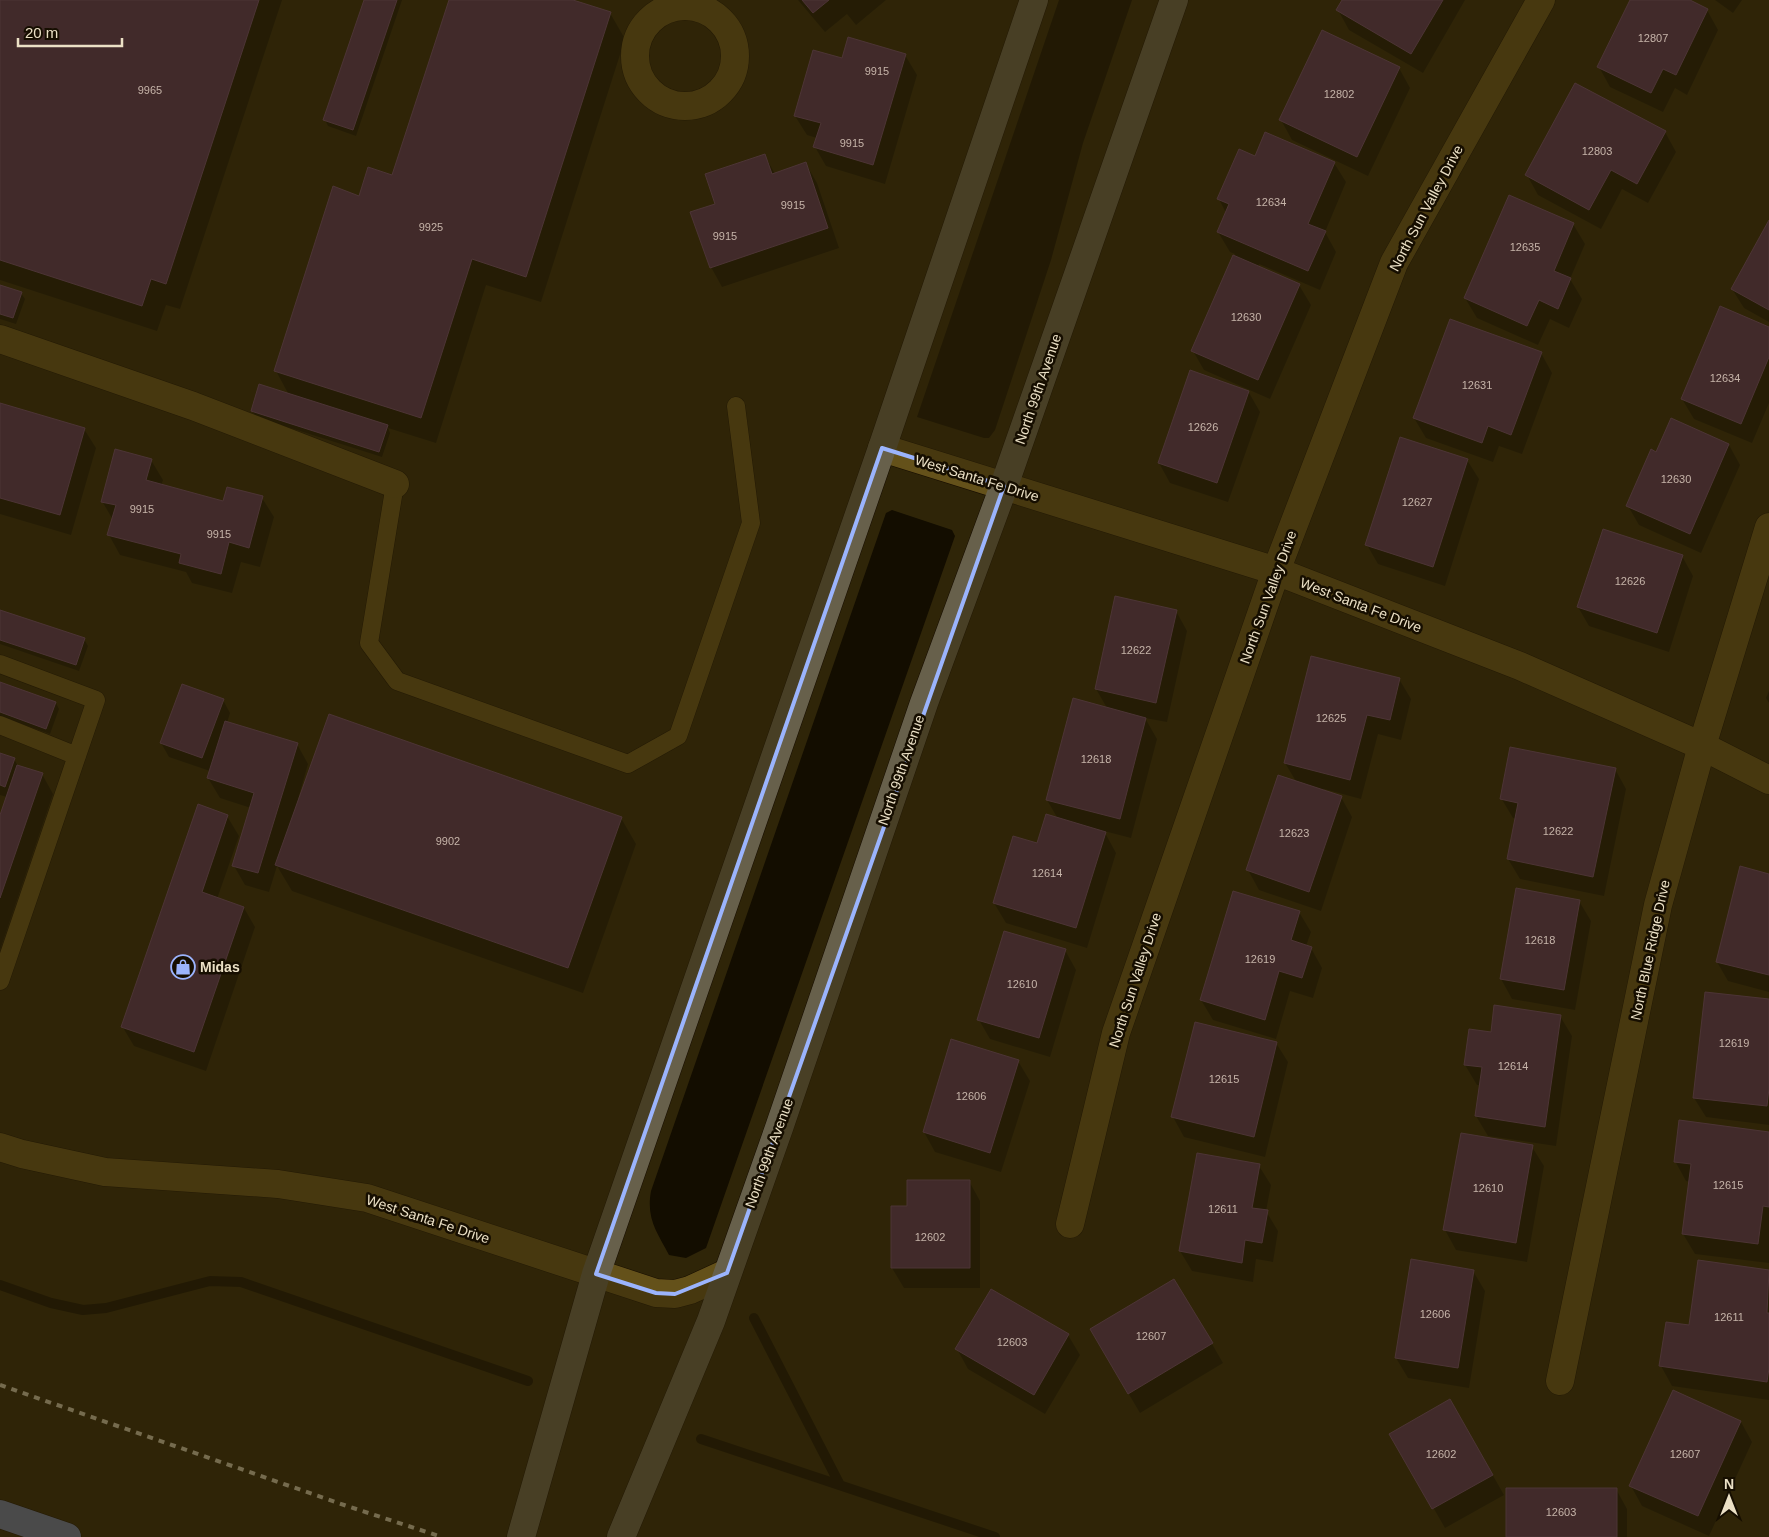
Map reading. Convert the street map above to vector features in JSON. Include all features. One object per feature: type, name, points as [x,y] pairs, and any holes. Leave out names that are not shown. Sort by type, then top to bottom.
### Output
[{"type":"highway","points":[[0,1514],[67,1537]]},
{"type":"main road","points":[[520,1537],[596,1274],[882,448],[1034,0]]},
{"type":"main road","name":"North 99th Avenue","points":[[621,1537],[711,1321],[924,703],[1004,486],[1174,0]]},
{"type":"street","name":"North Sun Valley Drive","points":[[1070,1224],[1116,1034],[1276,571],[1394,263],[1541,0]]},
{"type":"street","points":[[0,339],[193,406],[395,484]]},
{"type":"street","name":"West Santa Fe Drive","points":[[882,448],[1276,571],[1520,666],[1702,746],[1769,780]]},
{"type":"street","name":"North Blue Ridge Drive","points":[[1560,1381],[1658,905],[1702,746],[1769,528]]},
{"type":"street","name":"West Santa Fe Drive","points":[[0,1147],[22,1154],[105,1172],[278,1184],[367,1198],[656,1293],[676,1294],[690,1290],[727,1273]]},
{"type":"lane","points":[[395,484],[369,643],[397,681],[628,764],[678,736],[751,524],[736,406]]},
{"type":"lane","points":[[0,664],[96,700],[0,981]]},
{"type":"lane","points":[[0,726],[77,756]]},
{"type":"highlighted area","points":[[882,448],[1004,486],[727,1273],[675,1294],[656,1293],[596,1274]]},
{"type":"shaded area","points":[[1059,0],[1132,0],[1083,143],[1051,260],[995,430],[989,438],[984,438],[917,417]]},
{"type":"shaded area","points":[[892,510],[952,530],[955,536],[706,1248],[686,1258],[669,1255],[651,1217],[651,1191],[886,513]]},
{"type":"building","points":[[0,0],[259,0],[166,284],[151,279],[142,306],[0,260]]},
{"type":"building","points":[[364,0],[397,0],[353,130],[323,120]]},
{"type":"building","points":[[449,0],[573,0],[611,12],[526,277],[472,259],[421,418],[274,371],[333,186],[359,196],[368,167],[392,175]]},
{"type":"building","points":[[802,0],[829,0],[813,13]]},
{"type":"building","points":[[1342,0],[1443,0],[1411,54],[1336,10]]},
{"type":"building","points":[[1630,0],[1690,0],[1708,9],[1676,75],[1663,69],[1651,93],[1597,67]]},
{"type":"building","points":[[1322,30],[1400,67],[1357,157],[1279,120]]},
{"type":"building","points":[[848,37],[906,54],[873,165],[813,147],[821,123],[794,116],[813,50],[842,58]]},
{"type":"building","points":[[1575,83],[1666,131],[1637,184],[1611,170],[1589,210],[1525,175]]},
{"type":"building","points":[[1265,132],[1335,162],[1308,224],[1326,231],[1308,271],[1217,232],[1229,204],[1217,199],[1239,149],[1255,156]]},
{"type":"building","points":[[765,154],[772,174],[806,162],[828,228],[710,268],[690,212],[715,204],[705,174]]},
{"type":"building","points":[[1509,195],[1574,223],[1554,271],[1571,278],[1558,309],[1539,300],[1527,326],[1464,298]]},
{"type":"building","points":[[1769,220],[1769,310],[1731,289]]},
{"type":"building","points":[[1233,255],[1300,284],[1258,380],[1191,351]]},
{"type":"building","points":[[0,285],[22,292],[13,318],[0,314]]},
{"type":"building","points":[[1720,306],[1769,327],[1769,357],[1741,424],[1681,399]]},
{"type":"building","points":[[1450,319],[1542,352],[1511,435],[1488,426],[1482,443],[1413,418]]},
{"type":"building","points":[[1190,370],[1249,391],[1217,483],[1158,463]]},
{"type":"building","points":[[259,384],[388,425],[379,452],[251,411]]},
{"type":"building","points":[[0,403],[85,428],[60,515],[0,498]]},
{"type":"building","points":[[1671,418],[1729,444],[1690,534],[1626,506],[1651,449],[1656,452]]},
{"type":"building","points":[[1400,437],[1468,459],[1433,567],[1365,545]]},
{"type":"building","points":[[115,449],[152,459],[146,480],[223,501],[227,487],[263,496],[249,548],[229,542],[221,574],[179,563],[181,554],[107,535],[116,505],[101,502]]},
{"type":"building","points":[[1603,529],[1683,555],[1657,633],[1577,607]]},
{"type":"building","points":[[1115,596],[1177,610],[1156,703],[1095,689]]},
{"type":"building","points":[[0,610],[85,638],[76,665],[0,640]]},
{"type":"building","points":[[1311,656],[1400,678],[1390,720],[1367,715],[1350,780],[1284,763]]},
{"type":"building","points":[[0,682],[56,702],[46,729],[0,712]]},
{"type":"building","points":[[182,684],[224,699],[202,758],[160,743]]},
{"type":"building","points":[[1073,698],[1146,718],[1120,819],[1046,800]]},
{"type":"building","points":[[329,714],[622,817],[568,968],[275,865]]},
{"type":"building","points":[[225,721],[298,743],[258,873],[232,866],[254,793],[207,778]]},
{"type":"building","points":[[1510,747],[1616,768],[1593,877],[1507,859],[1518,803],[1500,799]]},
{"type":"building","points":[[0,753],[15,758],[5,787],[0,785]]},
{"type":"building","points":[[17,765],[43,773],[0,898],[0,815]]},
{"type":"building","points":[[1278,775],[1342,796],[1309,892],[1246,870]]},
{"type":"building","name":"Midas","points":[[198,804],[228,815],[202,892],[244,907],[194,1052],[121,1027]]},
{"type":"building","points":[[1046,814],[1106,832],[1076,928],[993,903],[1013,836],[1037,843]]},
{"type":"building","points":[[1740,866],[1769,874],[1769,975],[1716,962]]},
{"type":"building","points":[[1516,888],[1580,900],[1564,990],[1500,979]]},
{"type":"building","points":[[1233,891],[1300,911],[1291,940],[1312,947],[1302,978],[1279,971],[1265,1020],[1200,1000]]},
{"type":"building","points":[[1004,931],[1066,949],[1039,1038],[977,1020]]},
{"type":"building","points":[[1705,992],[1769,999],[1769,1088],[1767,1106],[1693,1098]]},
{"type":"building","points":[[1494,1005],[1561,1015],[1545,1127],[1475,1116],[1482,1067],[1464,1065],[1469,1029],[1491,1032]]},
{"type":"building","points":[[1195,1022],[1277,1042],[1254,1137],[1171,1117]]},
{"type":"building","points":[[951,1039],[1019,1060],[990,1153],[923,1132]]},
{"type":"building","points":[[1679,1120],[1769,1132],[1769,1207],[1763,1206],[1758,1244],[1682,1234],[1691,1164],[1674,1162]]},
{"type":"building","points":[[1461,1133],[1533,1145],[1516,1243],[1443,1230]]},
{"type":"building","points":[[1197,1153],[1260,1164],[1252,1208],[1268,1210],[1262,1243],[1245,1240],[1242,1263],[1179,1251]]},
{"type":"building","points":[[907,1180],[970,1180],[970,1268],[891,1268],[891,1206],[907,1206]]},
{"type":"building","points":[[1411,1259],[1474,1270],[1458,1368],[1395,1358]]},
{"type":"building","points":[[1698,1260],[1769,1270],[1767,1313],[1769,1313],[1769,1368],[1767,1382],[1659,1366],[1666,1322],[1689,1325]]},
{"type":"building","points":[[1174,1279],[1213,1343],[1128,1394],[1090,1329]]},
{"type":"building","points":[[991,1289],[1069,1334],[1034,1395],[955,1349]]},
{"type":"building","points":[[1673,1390],[1741,1421],[1698,1516],[1629,1486]]},
{"type":"building","points":[[1450,1399],[1493,1475],[1432,1509],[1389,1434]]},
{"type":"building","points":[[1506,1488],[1617,1488],[1617,1537],[1506,1537]]},
{"type":"waterway","points":[[0,1285],[51,1303],[83,1310],[106,1308],[210,1281],[241,1282],[528,1381]]},
{"type":"waterway","points":[[754,1318],[840,1485]]},
{"type":"waterway","points":[[701,1439],[995,1537]]},
{"type":"railway","points":[[0,1385],[347,1506],[442,1537]]},
{"type":"place","name":"Midas","points":[[183,967]]}]
